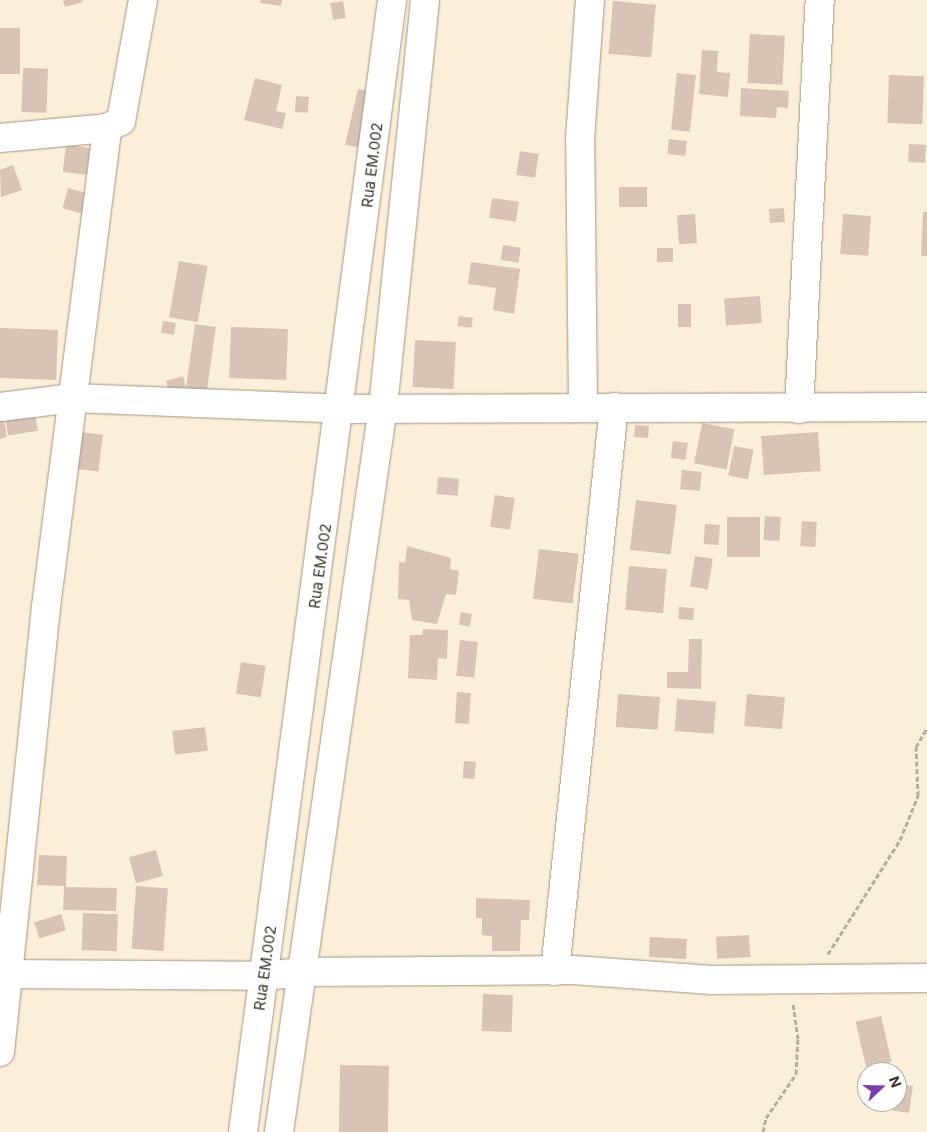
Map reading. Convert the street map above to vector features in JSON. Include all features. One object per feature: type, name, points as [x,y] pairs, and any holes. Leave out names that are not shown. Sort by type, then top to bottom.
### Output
[{"type":"street","points":[[0,138],[107,128],[122,121],[144,0]]},
{"type":"street","name":"Rua EM.002","points":[[243,1132],[342,409],[392,0]]},
{"type":"street","points":[[279,1132],[300,972],[383,407],[425,0]]},
{"type":"street","points":[[583,407],[580,139],[590,0]]},
{"type":"street","points":[[799,409],[820,0]]},
{"type":"street","points":[[0,1052],[4,974],[46,607],[107,128]]},
{"type":"street","points":[[0,407],[73,398],[342,409],[383,407],[799,409],[927,407]]},
{"type":"street","points":[[555,971],[614,407]]},
{"type":"street","points":[[4,974],[264,976],[300,972],[555,971],[712,980],[927,978]]},
{"type":"path","points":[[825,960],[900,840],[918,796],[916,747],[927,728]]},
{"type":"path","points":[[763,1132],[766,1118],[796,1074],[794,1005],[776,978]]},
{"type":"building","points":[[63,0],[82,0],[83,2],[65,7]]},
{"type":"building","points":[[261,0],[282,0],[281,6],[260,3]]},
{"type":"building","points":[[343,1],[346,18],[333,20],[330,3]]},
{"type":"building","points":[[613,1],[656,5],[651,58],[608,54]]},
{"type":"building","points":[[0,28],[20,28],[20,74],[0,74]]},
{"type":"building","points":[[750,34],[785,36],[782,85],[747,83]]},
{"type":"building","points":[[702,50],[718,51],[717,72],[730,73],[728,97],[699,94]]},
{"type":"building","points":[[23,68],[48,69],[46,113],[21,112]]},
{"type":"building","points":[[677,73],[696,75],[690,132],[671,130]]},
{"type":"building","points":[[889,75],[924,76],[922,124],[887,123]]},
{"type":"building","points":[[255,78],[282,85],[276,111],[286,113],[282,129],[244,120]]},
{"type":"building","points":[[741,88],[789,91],[788,108],[777,107],[776,118],[740,116]]},
{"type":"building","points":[[358,89],[371,92],[358,147],[345,145]]},
{"type":"building","points":[[296,96],[309,97],[308,113],[295,112]]},
{"type":"building","points":[[669,139],[687,141],[685,156],[667,154]]},
{"type":"building","points":[[909,144],[926,145],[925,163],[908,162]]},
{"type":"building","points":[[66,145],[90,148],[87,175],[63,172]]},
{"type":"building","points":[[520,151],[539,154],[535,178],[516,175]]},
{"type":"building","points":[[13,165],[22,190],[1,197],[0,170]]},
{"type":"building","points":[[619,187],[647,187],[647,207],[619,207]]},
{"type":"building","points":[[68,188],[87,193],[82,213],[63,208]]},
{"type":"building","points":[[492,198],[519,202],[516,222],[489,218]]},
{"type":"building","points":[[784,208],[785,222],[770,223],[769,209]]},
{"type":"building","points":[[923,212],[927,212],[927,256],[921,256]]},
{"type":"building","points":[[695,214],[697,243],[679,244],[677,215]]},
{"type":"building","points":[[843,214],[871,216],[868,256],[840,254]]},
{"type":"building","points":[[503,245],[521,248],[518,263],[501,260]]},
{"type":"building","points":[[657,248],[673,248],[673,262],[657,262]]},
{"type":"building","points":[[179,261],[208,266],[198,322],[169,317]]},
{"type":"building","points":[[471,262],[520,269],[514,314],[493,310],[496,288],[468,284]]},
{"type":"building","points":[[760,296],[762,323],[726,325],[724,299]]},
{"type":"building","points":[[678,304],[691,304],[691,327],[678,327]]},
{"type":"building","points":[[459,316],[473,318],[471,328],[458,326]]},
{"type":"building","points":[[163,321],[176,323],[174,335],[161,333]]},
{"type":"building","points":[[195,324],[216,327],[207,391],[186,388]]},
{"type":"building","points":[[231,327],[288,329],[286,380],[229,378]]},
{"type":"building","points":[[0,328],[58,330],[56,380],[0,378]]},
{"type":"building","points":[[415,340],[456,342],[453,389],[413,387]]},
{"type":"building","points":[[183,376],[186,388],[169,391],[166,381]]},
{"type":"building","points":[[35,413],[38,431],[8,435],[5,418]]},
{"type":"building","points":[[3,416],[7,437],[0,439],[0,417]]},
{"type":"building","points":[[702,423],[734,429],[727,470],[694,463]]},
{"type":"building","points":[[635,425],[649,426],[648,438],[634,437]]},
{"type":"building","points":[[80,432],[103,435],[98,472],[75,469]]},
{"type":"building","points":[[818,432],[821,471],[764,475],[761,436]]},
{"type":"building","points":[[673,441],[688,443],[685,460],[671,458]]},
{"type":"building","points":[[734,446],[754,450],[748,479],[728,475]]},
{"type":"building","points":[[682,470],[702,472],[700,491],[680,489]]},
{"type":"building","points":[[438,477],[459,479],[457,496],[437,494]]},
{"type":"building","points":[[495,495],[515,498],[510,530],[490,527]]},
{"type":"building","points":[[636,500],[677,505],[671,555],[630,550]]},
{"type":"building","points":[[765,516],[781,517],[779,541],[763,540]]},
{"type":"building","points":[[727,517],[760,517],[760,557],[727,557]]},
{"type":"building","points":[[802,521],[817,522],[815,547],[800,546]]},
{"type":"building","points":[[705,524],[720,525],[719,545],[704,544]]},
{"type":"building","points":[[407,546],[451,558],[450,569],[459,571],[456,595],[446,594],[437,624],[412,620],[409,600],[398,599],[399,562],[405,563]]},
{"type":"building","points":[[539,549],[579,554],[573,604],[533,599]]},
{"type":"building","points":[[695,556],[713,559],[708,589],[690,587]]},
{"type":"building","points":[[629,566],[667,569],[663,613],[625,610]]},
{"type":"building","points":[[679,607],[694,608],[693,620],[678,619]]},
{"type":"building","points":[[461,612],[472,614],[470,627],[459,625]]},
{"type":"building","points":[[423,629],[448,630],[447,659],[438,658],[437,680],[408,678],[410,635],[422,635]]},
{"type":"building","points":[[689,639],[702,639],[701,689],[667,688],[667,672],[688,672]]},
{"type":"building","points":[[460,640],[478,642],[474,678],[456,676]]},
{"type":"building","points":[[241,662],[266,666],[261,698],[236,694]]},
{"type":"building","points":[[457,692],[471,693],[469,724],[455,723]]},
{"type":"building","points":[[618,694],[660,697],[658,730],[616,727]]},
{"type":"building","points":[[747,694],[785,697],[782,729],[744,726]]},
{"type":"building","points":[[677,699],[716,702],[714,734],[675,731]]},
{"type":"building","points":[[205,727],[208,751],[175,755],[172,731]]},
{"type":"building","points":[[464,761],[476,762],[474,779],[463,778]]},
{"type":"building","points":[[156,850],[163,876],[136,883],[129,857]]},
{"type":"building","points":[[39,855],[67,856],[66,887],[117,888],[116,911],[63,910],[64,886],[37,885]]},
{"type":"building","points":[[136,886],[168,888],[164,951],[132,949]]},
{"type":"building","points":[[476,898],[530,900],[529,920],[521,920],[520,951],[492,951],[492,936],[482,935],[482,918],[476,918]]},
{"type":"building","points":[[83,913],[118,914],[117,951],[82,950]]},
{"type":"building","points":[[61,914],[66,930],[39,938],[34,922]]},
{"type":"building","points":[[749,935],[750,957],[717,959],[716,937]]},
{"type":"building","points":[[650,937],[687,939],[686,959],[649,957]]},
{"type":"building","points":[[483,994],[513,995],[512,1032],[482,1031]]},
{"type":"building","points":[[881,1016],[892,1062],[865,1062],[856,1022]]},
{"type":"building","points":[[340,1065],[389,1066],[388,1132],[339,1132]]},
{"type":"building","points":[[907,1085],[913,1086],[909,1113],[902,1112],[907,1112]]}]
